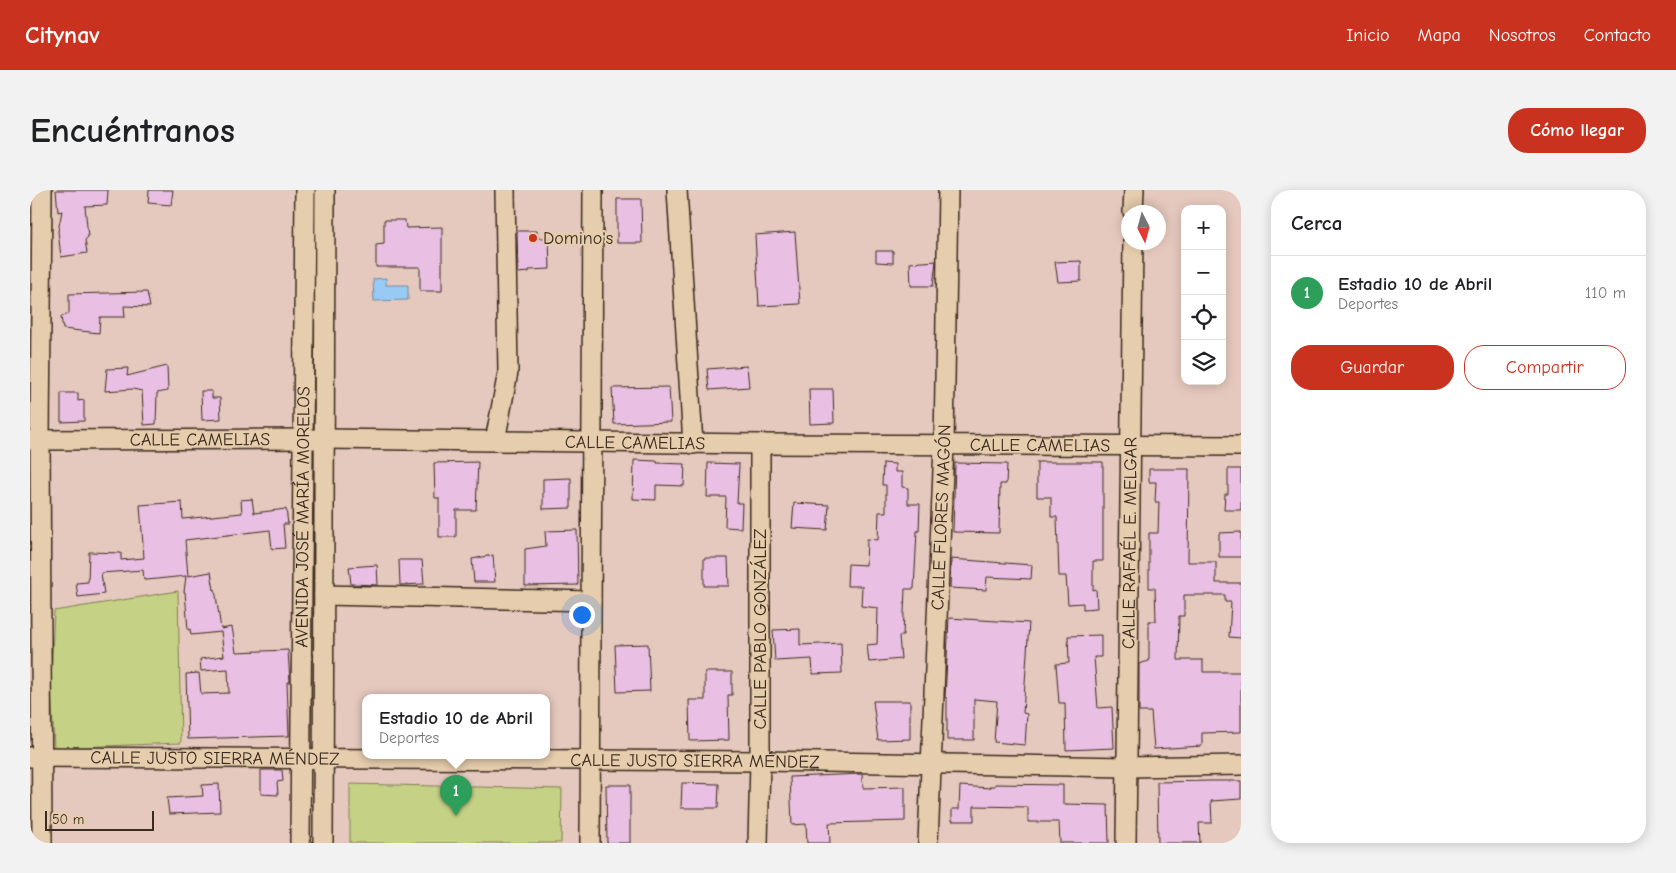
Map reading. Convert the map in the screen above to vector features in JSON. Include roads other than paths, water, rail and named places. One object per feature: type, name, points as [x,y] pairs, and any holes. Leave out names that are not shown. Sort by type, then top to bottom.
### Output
[{"type":"street","points":[[42,190],[35,440],[36,756],[42,843]]},
{"type":"street","name":"AVENIDA JOSÉ MARÍA MORELOS","points":[[300,843],[305,190]]},
{"type":"street","name":"AVENIDA JOSÉ MARÍA MORELOS","points":[[323,843],[325,190]]},
{"type":"street","points":[[495,441],[508,372],[505,190]]},
{"type":"street","points":[[590,843],[592,761],[593,190]]},
{"type":"street","points":[[677,190],[694,444]]},
{"type":"street","name":"CALLE FLORES MAGÓN","points":[[928,843],[944,445],[948,190]]},
{"type":"street","points":[[1134,190],[1134,205]]},
{"type":"street","name":"CALLE RAFAÉL E. MELGAR","points":[[1126,843],[1133,250]]},
{"type":"street","name":"CALLE CAMELIAS","points":[[35,440],[324,439],[694,444],[1241,446]]},
{"type":"street","name":"CALLE PABLO GONZÁLEZ","points":[[758,843],[760,761],[760,444]]},
{"type":"street","points":[[324,595],[591,601]]},
{"type":"street","name":"CALLE JUSTO SIERRA MÉNDEZ","points":[[36,756],[323,760],[760,761],[1127,767],[1241,765]]},
{"type":"water","points":[[386,278],[386,285],[408,285],[408,300],[374,301],[373,279]]},
{"type":"place","name":"Domino's","points":[[533,238]]},
{"type":"place","name":"Estadio 10 de Abril","points":[[456,816]]}]
